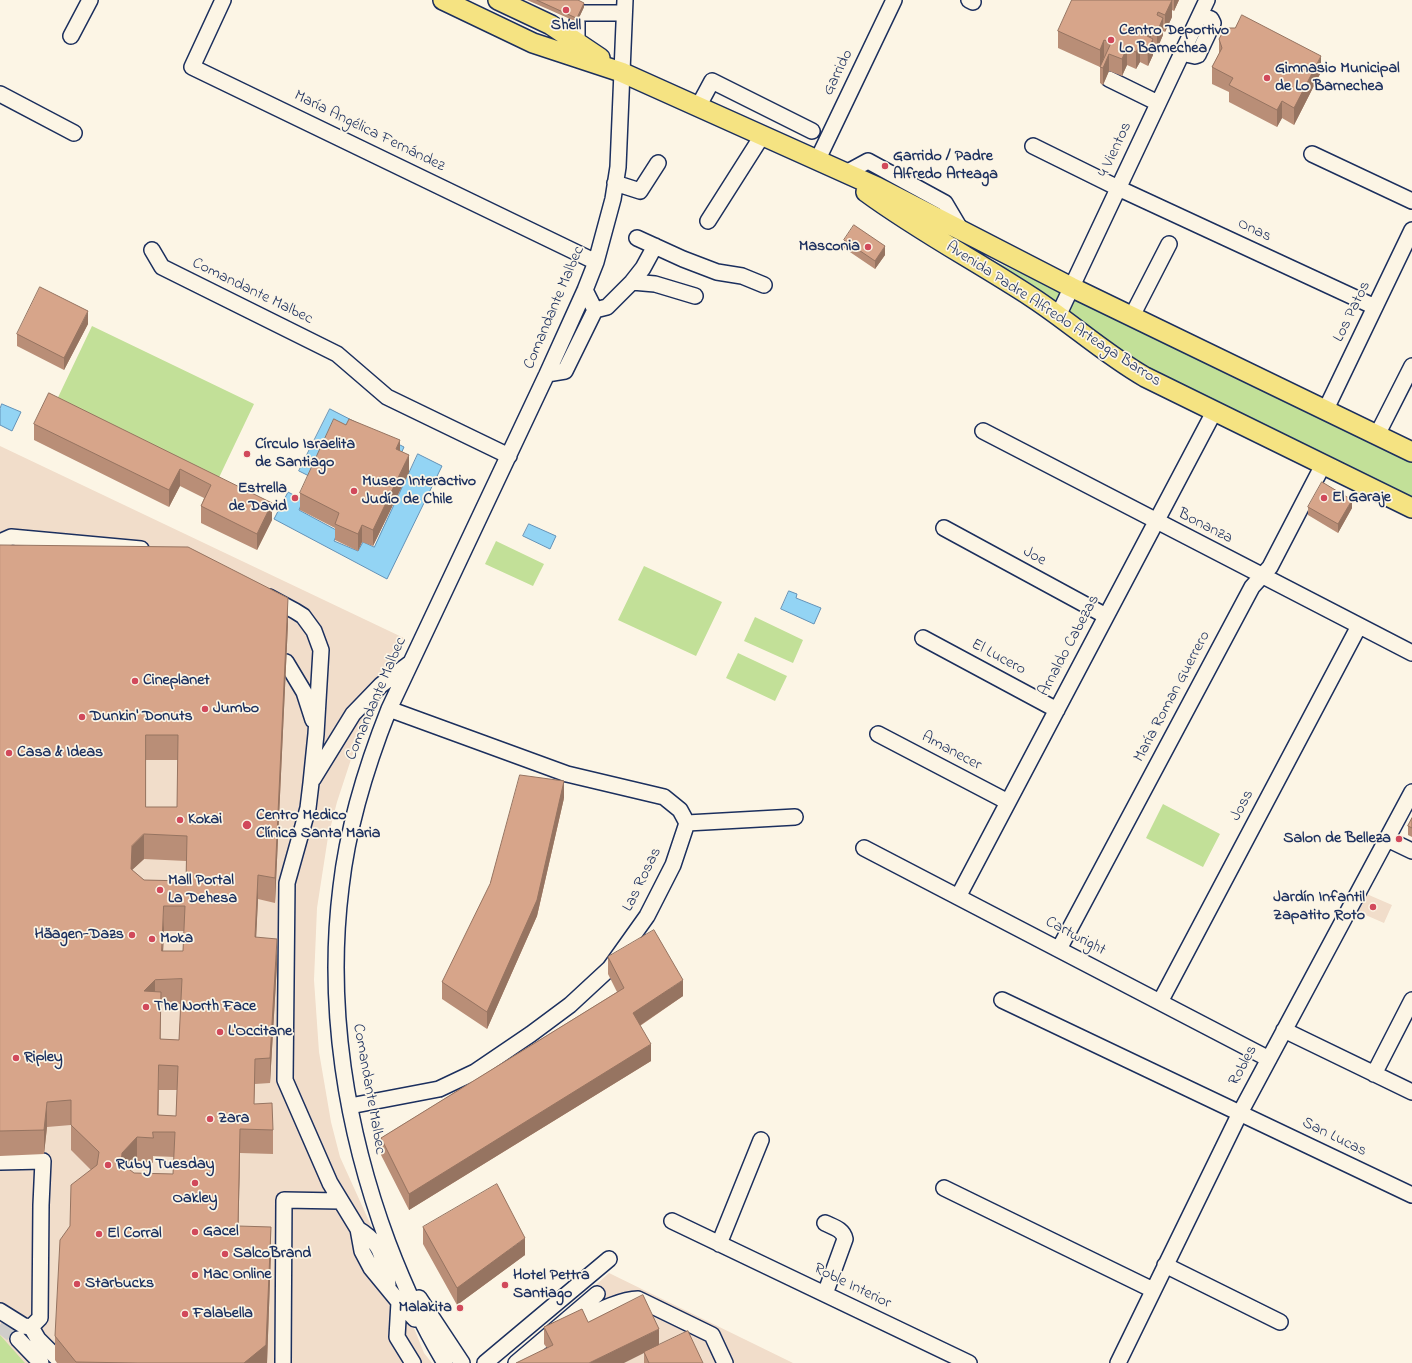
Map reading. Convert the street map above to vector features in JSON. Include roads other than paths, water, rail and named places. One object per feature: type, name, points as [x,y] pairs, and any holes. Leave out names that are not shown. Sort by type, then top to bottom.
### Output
[{"type":"main road","name":"Avenida Padre Alfredo Arteaga Barros","points":[[443,0],[533,42],[621,72],[890,194],[1071,287],[1326,409],[1412,452]]},
{"type":"main road","name":"Avenida Padre Alfredo Arteaga Barros","points":[[502,1],[551,25],[621,72]]},
{"type":"main road","name":"Avenida Padre Alfredo Arteaga Barros","points":[[832,167],[905,220],[1034,299],[1128,368],[1161,386],[1412,508]]},
{"type":"street","points":[[71,36],[90,0]]},
{"type":"street","name":"María Angélica Fernández","points":[[223,0],[192,66],[596,262]]},
{"type":"street","name":"Garrido","points":[[832,167],[894,0]]},
{"type":"street","name":"4 Vientos","points":[[1058,316],[1207,0]]},
{"type":"street","points":[[577,43],[579,18],[624,6]]},
{"type":"street","name":"Comandante Malbec","points":[[445,1363],[426,1331],[405,1287],[379,1218],[368,1181],[350,1106],[343,1070],[336,997],[338,916],[345,858],[354,814],[364,779],[375,744],[389,709],[547,374],[596,262],[613,199],[618,167],[624,6]]},
{"type":"street","points":[[1110,79],[1158,103]]},
{"type":"street","points":[[698,107],[712,81],[812,131]]},
{"type":"street","points":[[0,94],[74,133]]},
{"type":"street","points":[[708,221],[762,136]]},
{"type":"street","name":"Onas","points":[[1033,146],[1118,188],[1375,307]]},
{"type":"street","points":[[1312,154],[1412,201]]},
{"type":"street","points":[[615,183],[640,191],[658,163]]},
{"type":"street","name":"Los Patos","points":[[1326,409],[1412,230]]},
{"type":"street","points":[[637,238],[683,259],[717,272],[742,276],[764,285]]},
{"type":"street","points":[[1132,316],[1169,244]]},
{"type":"street","points":[[595,310],[606,308],[632,282],[643,268],[655,246]]},
{"type":"street","name":"Comandante Malbec","points":[[152,250],[162,267],[337,354],[387,397],[509,456]]},
{"type":"street","points":[[632,282],[655,284],[695,296]]},
{"type":"street","points":[[585,290],[595,310]]},
{"type":"street","points":[[547,374],[566,371],[595,310]]},
{"type":"street","points":[[1377,435],[1412,366]]},
{"type":"street","name":"Arnaldo Cabezas","points":[[958,897],[1214,412]]},
{"type":"street","name":"Bonanza","points":[[983,432],[1412,653]]},
{"type":"street","name":"María Roman Guerrero","points":[[1059,949],[1252,587],[1270,567],[1323,465]]},
{"type":"street","name":"Joe","points":[[944,528],[1106,616]]},
{"type":"street","points":[[0,542],[11,537],[138,548],[154,552]]},
{"type":"street","points":[[254,590],[295,611],[309,623],[321,650],[312,783],[308,808],[287,883],[285,1080],[327,1176],[340,1201],[358,1229],[362,1251],[371,1268],[399,1302],[426,1331]]},
{"type":"street","name":"Joss","points":[[1160,1002],[1359,626]]},
{"type":"street","name":"El Lucero","points":[[923,638],[1057,710]]},
{"type":"street","points":[[286,662],[304,692],[316,734]]},
{"type":"street","points":[[312,783],[353,714],[380,685],[411,662]]},
{"type":"street","points":[[389,709],[567,774],[664,796],[680,810],[687,823],[795,817]]},
{"type":"street","name":"Amanecer","points":[[878,734],[1008,802]]},
{"type":"street","name":"Robles","points":[[1118,1363],[1240,1113],[1412,792]]},
{"type":"street","name":"Las Rosas","points":[[350,1106],[439,1089],[475,1072],[531,1034],[570,1005],[610,968],[647,916],[673,865],[687,823]]},
{"type":"street","points":[[1386,839],[1412,851]]},
{"type":"street","name":"Cartwright","points":[[864,848],[1268,1059]]},
{"type":"street","name":"San Lucas","points":[[1002,1000],[1412,1195]]},
{"type":"street","points":[[1374,1074],[1412,1000]]},
{"type":"street","points":[[1284,1030],[1412,1092]]},
{"type":"street","points":[[719,1244],[761,1140]]},
{"type":"street","points":[[0,1162],[43,1161],[40,1318],[31,1327]]},
{"type":"street","points":[[944,1188],[1153,1290]]},
{"type":"street","points":[[283,1363],[284,1200],[340,1201]]},
{"type":"street","name":"Roble Interior","points":[[672,1221],[969,1363]]},
{"type":"street","points":[[825,1223],[841,1230],[845,1239],[825,1294]]},
{"type":"street","name":"Comandante Malbec","points":[[393,1254],[417,1295],[462,1363]]},
{"type":"street","points":[[485,1363],[609,1259]]},
{"type":"street","points":[[1165,1265],[1280,1322]]},
{"type":"street","points":[[516,1363],[597,1294]]},
{"type":"street","points":[[552,1333],[622,1302],[631,1299],[638,1299],[712,1336],[726,1363]]},
{"type":"street","points":[[399,1302],[397,1337],[413,1363]]},
{"type":"street","points":[[0,1311],[24,1326],[31,1327],[44,1345],[62,1363]]},
{"type":"street","points":[[18,1339],[41,1363]]},
{"type":"water","points":[[2,404],[21,412],[12,431],[0,425],[0,409]]},
{"type":"water","points":[[330,409],[404,447],[400,456],[313,478],[299,471]]},
{"type":"water","points":[[418,454],[442,466],[387,579],[274,519],[288,492],[303,500],[299,510],[338,531],[334,541],[358,551],[363,542],[374,547]]},
{"type":"water","points":[[529,524],[556,536],[550,549],[523,536]]},
{"type":"water","points":[[789,591],[797,594],[796,598],[821,608],[814,624],[781,609]]},
{"type":"tunnel","points":[[0,1325],[18,1339]]},
{"type":"place","name":"Shell","points":[[566,10]]},
{"type":"place","name":"Centro Deportivo Lo Barnechea","points":[[1111,40]]},
{"type":"place","name":"Gimnasio Municipal de Lo Barnechea","points":[[1267,78]]},
{"type":"place","name":"Garrido / Padre Alfredo Arteaga","points":[[885,166]]},
{"type":"place","name":"Masconia","points":[[868,247]]},
{"type":"place","name":"Círculo Israelita de Santiago","points":[[247,454]]},
{"type":"place","name":"Museo Interactivo Judío de Chile","points":[[354,491]]},
{"type":"place","name":"Estrella de David","points":[[295,498]]},
{"type":"place","name":"El Garaje","points":[[1324,498]]},
{"type":"place","name":"Cineplanet","points":[[135,681]]},
{"type":"place","name":"Jumbo","points":[[205,709]]},
{"type":"place","name":"Dunkin' Donuts","points":[[82,717]]},
{"type":"place","name":"Casa & Ideas","points":[[9,753]]},
{"type":"place","name":"Kokai","points":[[180,820]]},
{"type":"place","name":"Centro Medico Clínica Santa Maria","points":[[247,825]]},
{"type":"place","name":"Salon de Belleza","points":[[1399,839]]},
{"type":"place","name":"Mall Portal La Dehesa","points":[[160,890]]},
{"type":"place","name":"Jardín Infantil Zapatito Roto","points":[[1373,907]]},
{"type":"place","name":"Häagen-Dazs","points":[[132,935]]},
{"type":"place","name":"Moka","points":[[152,939]]},
{"type":"place","name":"The North Face","points":[[146,1007]]},
{"type":"place","name":"L'Occitane","points":[[220,1032]]},
{"type":"place","name":"Ripley","points":[[16,1058]]},
{"type":"place","name":"Zara","points":[[210,1119]]},
{"type":"place","name":"Ruby Tuesday","points":[[108,1165]]},
{"type":"place","name":"Oakley","points":[[195,1183]]},
{"type":"place","name":"Gacel","points":[[195,1232]]},
{"type":"place","name":"El Corral","points":[[99,1234]]},
{"type":"place","name":"SalcoBrand","points":[[225,1254]]},
{"type":"place","name":"Mac Online","points":[[195,1275]]},
{"type":"place","name":"Starbucks","points":[[77,1284]]},
{"type":"place","name":"Hotel Pettra Santiago","points":[[505,1285]]},
{"type":"place","name":"Malakita","points":[[460,1308]]},
{"type":"place","name":"Falabella","points":[[185,1314]]}]
